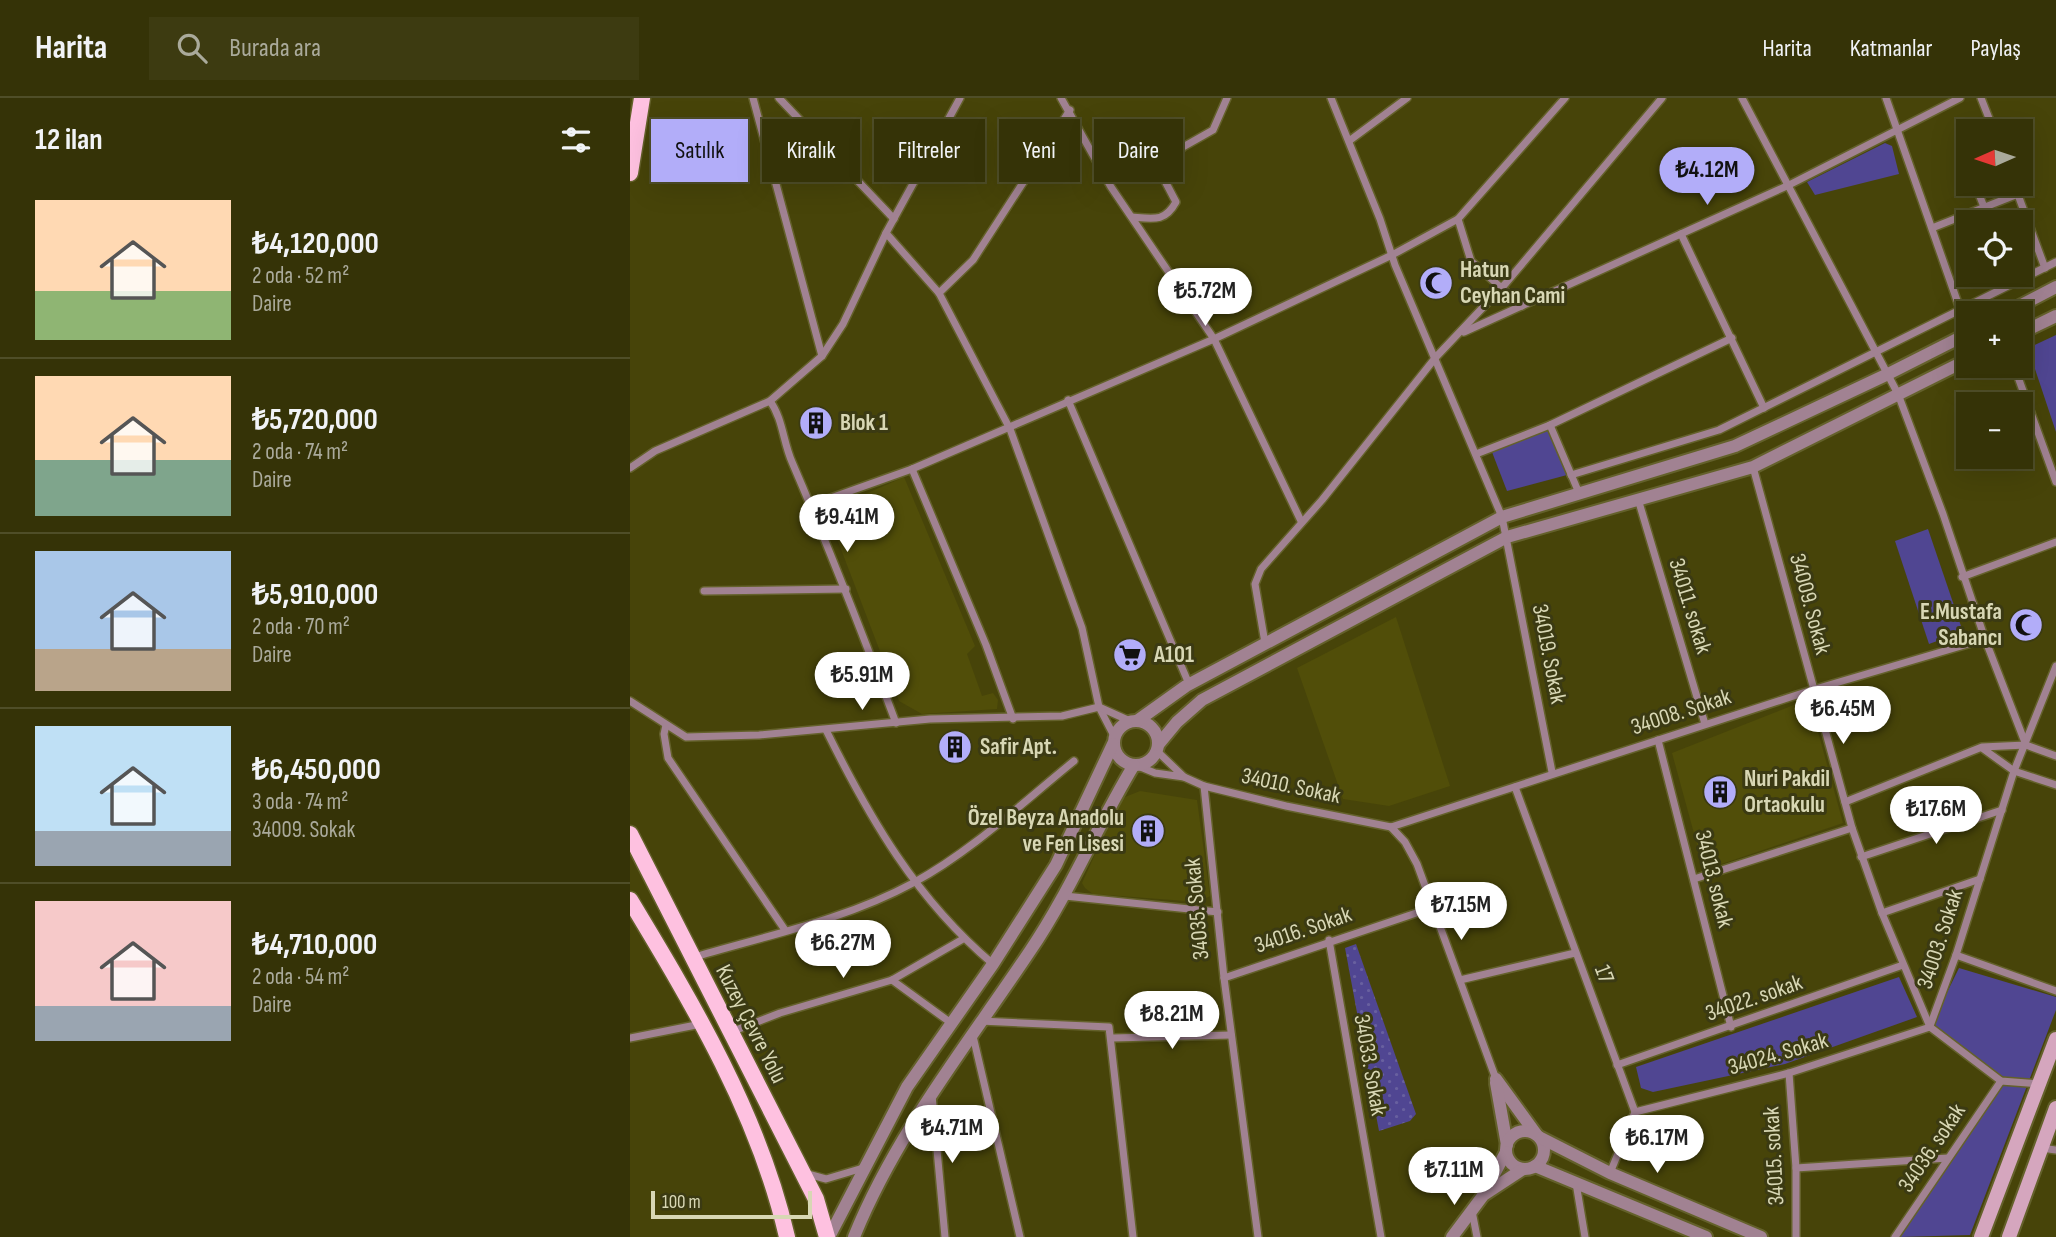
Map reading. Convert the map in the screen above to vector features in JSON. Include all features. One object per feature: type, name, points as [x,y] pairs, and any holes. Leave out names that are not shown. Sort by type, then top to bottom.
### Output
[{"type":"main road","points":[[630,173],[642,98]]},
{"type":"main road","name":"Kuzey Çevre Yolu","points":[[630,834],[729,1033],[816,1199],[828,1237]]},
{"type":"main road","name":"Kuzey Çevre Yolu","points":[[630,900],[704,1023],[765,1159],[787,1237]]},
{"type":"main road","points":[[1981,1237],[2056,1039]]},
{"type":"main road","points":[[2009,1237],[2049,1149],[2056,1108]]},
{"type":"street","points":[[752,98],[822,356]]},
{"type":"street","points":[[779,98],[894,219]]},
{"type":"street","points":[[630,468],[655,451],[770,401],[822,356],[842,324],[886,233],[960,98]]},
{"type":"street","points":[[1061,98],[1111,187],[1214,339],[1301,521]]},
{"type":"street","points":[[1132,217],[1160,219],[1168,215],[1176,202],[1166,183],[1166,166],[1183,147],[1213,130],[1227,98]]},
{"type":"street","name":"34019. Sokak","points":[[1332,98],[1392,255],[1502,517],[1552,772]]},
{"type":"street","points":[[1349,141],[1407,98]]},
{"type":"street","points":[[811,505],[912,468],[1214,339],[1392,255],[1458,219],[1565,98]]},
{"type":"street","points":[[1265,643],[1255,584],[1261,569],[1322,500],[1436,357],[1461,334],[1502,288],[1662,98]]},
{"type":"street","points":[[1742,98],[1898,394],[1943,514],[1962,577],[2026,745]]},
{"type":"street","points":[[1886,98],[1957,301]]},
{"type":"street","points":[[1461,334],[1789,184],[1960,98]]},
{"type":"street","points":[[1981,98],[1989,119]]},
{"type":"street","points":[[939,293],[973,260],[1070,110]]},
{"type":"street","points":[[1980,196],[1984,207]]},
{"type":"street","points":[[1932,228],[2013,196]]},
{"type":"street","points":[[2019,196],[2045,268]]},
{"type":"street","points":[[1458,219],[1471,261],[1522,306]]},
{"type":"street","points":[[886,233],[939,293],[1008,425],[1082,628],[1099,707],[1114,740],[1118,757],[1155,773],[1184,777]]},
{"type":"street","points":[[1681,234],[1764,408]]},
{"type":"street","points":[[1977,301],[2056,262]]},
{"type":"street","points":[[2030,301],[2056,288]]},
{"type":"street","points":[[1571,475],[1718,430],[1956,311]]},
{"type":"street","points":[[2033,327],[2056,316]]},
{"type":"street","points":[[1476,454],[1550,425],[1732,338]]},
{"type":"street","points":[[828,1237],[907,1087],[993,964],[1056,865],[1123,724],[1133,721],[1189,684],[1502,517],[1735,446],[1956,340]]},
{"type":"street","points":[[854,1237],[887,1171],[932,1094],[1065,896],[1107,811],[1136,766],[1150,761],[1177,722],[1202,700],[1507,540],[1753,467],[1956,365]]},
{"type":"street","points":[[2018,378],[2056,482]]},
{"type":"street","points":[[1068,400],[1189,684]]},
{"type":"street","points":[[770,401],[776,410],[788,453],[846,589],[896,723]]},
{"type":"street","points":[[1550,425],[1579,494]]},
{"type":"street","name":"34009. Sokak","points":[[1753,467],[1812,690],[1861,857],[1930,1027]]},
{"type":"street","points":[[912,468],[986,645],[1013,719]]},
{"type":"street","name":"34011. sokak","points":[[1638,499],[1705,724]]},
{"type":"street","points":[[1962,577],[2056,542]]},
{"type":"street","points":[[704,591],[846,589]]},
{"type":"street","name":"34008. Sokak","points":[[1391,827],[1515,787],[1552,772],[1985,639]]},
{"type":"street","name":"34003. Sokak","points":[[1930,1027],[1956,955],[2014,771],[2056,666]]},
{"type":"street","points":[[630,701],[686,737],[826,730],[896,723],[1062,716],[1099,707],[1155,731],[1158,748],[1184,777]]},
{"type":"street","points":[[666,725],[664,734],[668,758],[785,930]]},
{"type":"street","points":[[826,730],[845,768],[913,883],[963,939],[993,964]]},
{"type":"street","name":"34013. sokak","points":[[1658,740],[1731,1027]]},
{"type":"street","points":[[1845,802],[1982,747],[2026,745],[2056,755]]},
{"type":"street","points":[[1982,747],[2014,771],[2056,785]]},
{"type":"street","points":[[691,958],[825,919],[913,883],[979,838],[1074,761]]},
{"type":"street","name":"34010. Sokak","points":[[1184,777],[1204,786],[1391,827]]},
{"type":"street","name":"34035. Sokak","points":[[1204,786],[1224,978],[1258,1237]]},
{"type":"street","name":"17","points":[[1515,787],[1635,1112]]},
{"type":"street","points":[[1861,857],[2002,810]]},
{"type":"street","points":[[1391,827],[1405,842],[1417,864],[1496,1079],[1506,1148],[1511,1163],[1576,1183],[1706,1237]]},
{"type":"street","points":[[1694,879],[1852,828]]},
{"type":"street","points":[[1882,913],[1980,879]]},
{"type":"street","points":[[1065,896],[1218,912]]},
{"type":"street","name":"34016. Sokak","points":[[1224,978],[1329,940],[1434,907]]},
{"type":"street","points":[[729,1033],[780,1013],[892,980],[963,939]]},
{"type":"street","name":"34033. Sokak","points":[[1329,940],[1381,1237]]},
{"type":"street","points":[[1460,980],[1575,953]]},
{"type":"street","points":[[1956,955],[2056,991]]},
{"type":"street","name":"34022. sokak","points":[[1617,1065],[1903,965]]},
{"type":"street","points":[[892,980],[951,1023]]},
{"type":"street","points":[[630,1038],[704,1023]]},
{"type":"street","points":[[976,1026],[1098,1024],[1110,1027],[1133,1237]]},
{"type":"street","points":[[976,1026],[1020,1237]]},
{"type":"street","points":[[1930,1027],[2001,1081],[2039,1084]]},
{"type":"street","name":"34024. Sokak","points":[[1635,1112],[1789,1073],[1930,1027]]},
{"type":"street","points":[[1113,1038],[1231,1035]]},
{"type":"street","name":"34015. sokak","points":[[1789,1073],[1797,1168],[1796,1237]]},
{"type":"street","points":[[1482,1197],[1529,1167],[1544,1150],[1539,1136],[1496,1079]]},
{"type":"street","name":"34036. sokak","points":[[1895,1237],[2001,1081]]},
{"type":"street","points":[[932,1094],[945,1237]]},
{"type":"street","points":[[1611,1173],[1635,1112]]},
{"type":"street","points":[[1452,1237],[1482,1197],[1506,1148],[1518,1132],[1539,1136],[1611,1173],[1761,1237]]},
{"type":"street","points":[[1797,1168],[1948,1158]]},
{"type":"street","points":[[802,1172],[826,1179],[863,1168]]},
{"type":"street","points":[[1576,1183],[1586,1237]]},
{"type":"street","points":[[1472,1211],[1477,1237]]},
{"type":"shaded area","points":[[1885,143],[1892,146],[1899,174],[1815,195],[1807,182]]},
{"type":"shaded area","points":[[2056,335],[2056,432],[2033,363],[2033,346]]},
{"type":"shaded area","points":[[1549,428],[1567,475],[1507,491],[1492,452]]},
{"type":"shaded area","points":[[904,477],[975,646],[967,654],[982,696],[993,693],[998,700],[997,709],[922,714],[899,701],[831,523],[836,507]]},
{"type":"shaded area","points":[[1928,529],[1962,629],[1959,633],[1929,644],[1895,541]]},
{"type":"shaded area","points":[[1396,617],[1450,786],[1389,806],[1343,799],[1297,668]]},
{"type":"shaded area","points":[[1809,699],[1843,823],[1704,870],[1672,753]]},
{"type":"shaded area","points":[[1140,791],[1197,800],[1210,896],[1199,902],[1093,894],[1085,888],[1082,883],[1117,806],[1125,797]]},
{"type":"shaded area","points":[[1356,944],[1416,1114],[1410,1121],[1379,1131],[1345,948]]},
{"type":"shaded area","points":[[1959,968],[2056,997],[2056,1010],[1970,1235],[1900,1237],[1948,1158],[2001,1081],[1930,1027]]},
{"type":"shaded area","points":[[1899,977],[1917,1017],[1785,1064],[1653,1092],[1641,1088],[1636,1067]]},
{"type":"place","name":"Hatun Ceyhan Cami","points":[[1436,283]]},
{"type":"place","name":"Blok 1","points":[[816,423]]},
{"type":"place","name":"E.Mustafa Sabancı","points":[[2026,625]]},
{"type":"place","name":"A101","points":[[1130,655]]},
{"type":"place","name":"Safir Apt.","points":[[955,747]]},
{"type":"place","name":"Nuri Pakdil Ortaokulu","points":[[1720,792]]},
{"type":"place","name":"Özel Beyza Anadolu ve Fen Lisesi","points":[[1148,831]]}]
